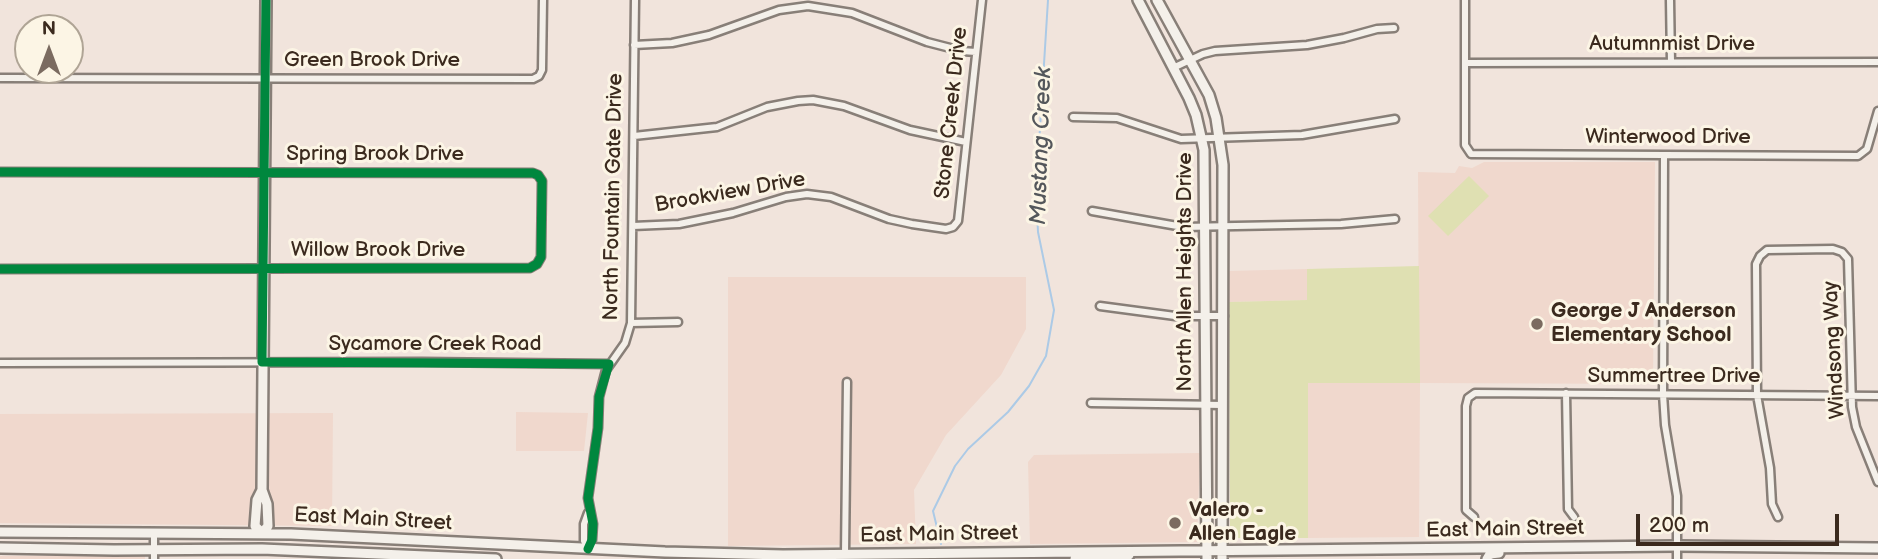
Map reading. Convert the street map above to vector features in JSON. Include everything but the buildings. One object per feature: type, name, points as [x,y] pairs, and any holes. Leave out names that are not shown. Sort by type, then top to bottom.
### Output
[{"type":"main road","points":[[262,549],[262,533],[255,526],[257,500],[262,490],[266,0]]},
{"type":"main road","name":"North Allen Heights Drive","points":[[1138,0],[1175,67],[1203,138],[1206,227],[1204,317],[1207,555]]},
{"type":"main road","name":"North Allen Heights Drive","points":[[1157,0],[1209,95],[1220,138],[1224,226],[1222,555]]},
{"type":"main road","name":"East Main Street","points":[[0,532],[262,533],[444,541],[588,554],[1068,556],[1136,551],[1222,555],[1392,554],[1567,547],[1878,548]]},
{"type":"main road","points":[[36,533],[36,549]]},
{"type":"main road","points":[[444,541],[444,556]]},
{"type":"main road","points":[[1488,559],[1490,554],[1567,547]]},
{"type":"main road","name":"East Main Street","points":[[0,548],[154,548],[236,552],[262,549],[496,559]]},
{"type":"street","name":"Green Brook Drive","points":[[0,78],[533,79],[539,76],[542,70],[543,0]]},
{"type":"street","name":"North Fountain Gate Drive","points":[[588,554],[584,541],[584,524],[589,511],[599,397],[609,364],[625,343],[631,323],[635,0]]},
{"type":"street","name":"Stone Creek Drive","points":[[953,227],[958,221],[982,0]]},
{"type":"street","points":[[1465,0],[1466,63]]},
{"type":"street","points":[[1671,0],[1671,62]]},
{"type":"street","points":[[634,45],[672,43],[709,35],[779,10],[808,6],[852,13],[927,41],[976,52]]},
{"type":"street","points":[[1175,67],[1214,51],[1307,46],[1377,29],[1394,28]]},
{"type":"street","name":"Autumnmist Drive","points":[[1466,63],[1878,62]]},
{"type":"street","name":"Winterwood Drive","points":[[1466,63],[1465,145],[1470,154],[1853,156],[1865,152],[1869,145],[1878,111]]},
{"type":"street","points":[[634,136],[717,127],[767,107],[813,100],[844,106],[910,130],[967,142]]},
{"type":"street","points":[[1073,117],[1116,118],[1181,139],[1328,132],[1395,119]]},
{"type":"street","points":[[1664,156],[1663,394],[1665,425],[1676,486],[1677,559]]},
{"type":"street","name":"Spring Brook Drive","points":[[0,172],[538,175]]},
{"type":"street","name":"Willow Brook Drive","points":[[0,269],[534,267],[541,257],[542,181],[538,175]]},
{"type":"street","name":"Brookview Drive","points":[[633,226],[679,224],[733,214],[786,197],[807,194],[831,197],[889,219],[946,229],[953,227]]},
{"type":"street","points":[[1092,211],[1174,226],[1206,227],[1341,224],[1395,219]]},
{"type":"street","name":"Windsong Way","points":[[1757,395],[1756,264],[1759,256],[1772,250],[1833,249],[1846,255],[1849,264],[1848,329],[1856,427],[1878,482]]},
{"type":"street","points":[[1100,306],[1156,314],[1224,316]]},
{"type":"street","points":[[631,323],[678,322]]},
{"type":"street","name":"Sycamore Creek Road","points":[[0,363],[609,364]]},
{"type":"street","points":[[845,554],[847,382]]},
{"type":"street","points":[[1566,393],[1568,509],[1574,517]]},
{"type":"street","name":"Summertree Drive","points":[[1474,517],[1466,510],[1466,406],[1471,395],[1566,393],[1878,396]]},
{"type":"street","points":[[1757,395],[1770,468],[1772,504],[1778,517]]},
{"type":"street","points":[[1091,403],[1223,405]]},
{"type":"street","points":[[154,532],[154,559]]},
{"type":"shaded area","name":"George J Anderson Elementary School","points":[[1484,162],[1655,162],[1653,384],[1420,383],[1419,537],[1308,538],[1308,383],[1419,382],[1418,172],[1455,173],[1459,166],[1472,168]]},
{"type":"shaded area","points":[[1307,269],[1308,300],[1229,302],[1229,271]]},
{"type":"shaded area","points":[[728,277],[1026,277],[1026,329],[1001,375],[946,435],[914,490],[916,544],[728,546]]},
{"type":"shaded area","points":[[516,412],[588,413],[584,451],[516,451]]},
{"type":"shaded area","points":[[333,413],[332,526],[0,523],[0,414]]},
{"type":"shaded area","points":[[1200,453],[1197,542],[1030,544],[1028,462],[1034,455]]},
{"type":"shaded area","points":[[0,556],[145,556],[145,559],[0,559]]},
{"type":"green space","points":[[1469,176],[1489,196],[1448,236],[1428,216]]},
{"type":"green space","points":[[1419,266],[1420,383],[1308,383],[1308,538],[1230,538],[1229,302],[1307,300],[1307,269]]},
{"type":"waterway","name":"Mustang Creek","points":[[941,544],[933,511],[955,466],[968,449],[1008,412],[1029,386],[1046,356],[1054,310],[1038,232],[1036,192],[1048,0]]},
{"type":"cycle path","points":[[266,0],[262,362],[609,364],[599,397],[598,428],[588,498],[593,524],[592,540],[588,549]]},
{"type":"cycle path","points":[[0,172],[533,173],[542,181],[541,257],[537,264],[530,268],[0,269]]},
{"type":"place","name":"George J Anderson Elementary School","points":[[1537,324]]},
{"type":"place","name":"Valero - Allen Eagle","points":[[1175,523]]}]
